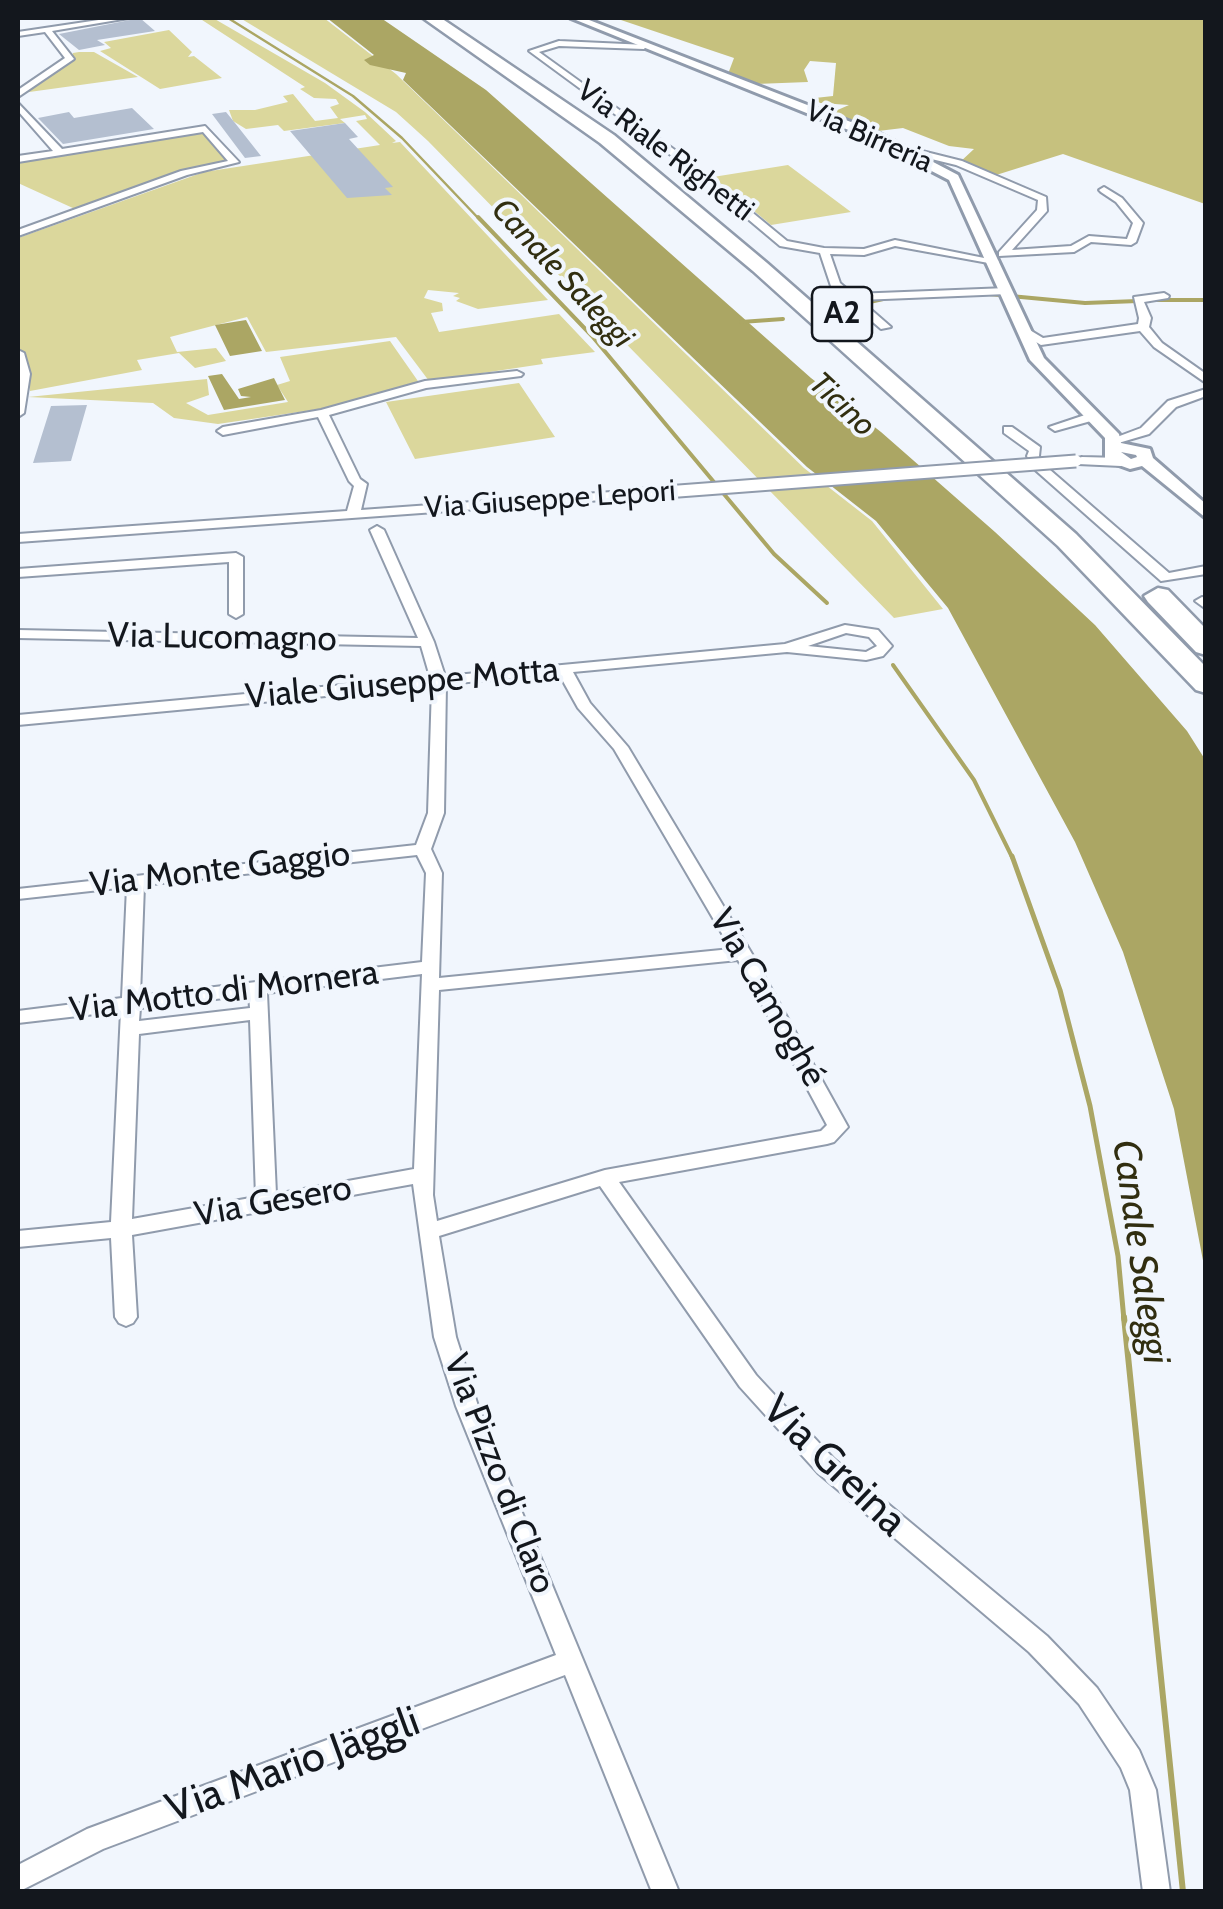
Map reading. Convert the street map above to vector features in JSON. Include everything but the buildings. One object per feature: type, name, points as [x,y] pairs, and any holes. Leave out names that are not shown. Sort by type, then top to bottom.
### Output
[{"type":"highway","name":"A2","points":[[431,18],[607,139],[760,267],[1067,540],[1206,684]]},
{"type":"highway","name":"A2","points":[[450,18],[584,106],[723,214],[1081,523],[1206,646]]},
{"type":"street","points":[[18,94],[70,59],[46,29],[44,18]]},
{"type":"street","points":[[18,34],[125,18]]},
{"type":"street","name":"Via Birreria","points":[[576,18],[906,150],[960,185],[999,263],[1024,332],[1043,369],[1128,454],[1206,513]]},
{"type":"street","name":"Via Riale Righetti","points":[[639,45],[559,43],[533,51],[683,160],[784,244],[824,251]]},
{"type":"street","points":[[18,106],[58,150]]},
{"type":"street","points":[[18,159],[204,128],[234,162],[169,178],[18,234]]},
{"type":"street","points":[[906,150],[959,163],[1043,199],[1042,211],[1022,237],[1008,244],[999,263]]},
{"type":"street","points":[[885,327],[835,284],[824,251],[864,252],[894,243],[999,263],[1074,249],[1088,239],[1131,242],[1139,232],[1135,216],[1104,190]]},
{"type":"street","points":[[850,297],[1009,295]]},
{"type":"street","points":[[1164,296],[1140,303],[1143,327],[1158,344],[1206,380]]},
{"type":"street","points":[[1024,332],[1041,342],[1143,327]]},
{"type":"street","points":[[18,352],[24,386],[18,413]]},
{"type":"street","points":[[223,431],[322,413],[425,385],[517,374]]},
{"type":"street","points":[[1128,454],[1172,404],[1206,392]]},
{"type":"street","points":[[322,413],[354,481],[360,484],[353,514]]},
{"type":"street","points":[[1055,426],[1094,416]]},
{"type":"street","points":[[1008,430],[1036,450],[1033,456],[1037,464],[1166,578],[1206,570]]},
{"type":"street","name":"Via Giuseppe Lepori","points":[[18,538],[1079,461],[1128,454]]},
{"type":"street","name":"Via Pizzo di Claro","points":[[377,530],[427,642],[439,681],[436,813],[423,849],[434,874],[424,1175],[428,1231],[446,1337],[466,1406],[666,1892]]},
{"type":"street","points":[[18,573],[236,558],[236,614]]},
{"type":"street","name":"Viale Giuseppe Motta","points":[[18,720],[787,648],[866,656],[878,654],[885,646],[873,634],[844,629],[787,648]]},
{"type":"street","name":"Via Lucomagno","points":[[18,634],[427,642]]},
{"type":"street","name":"Via Camoghé","points":[[564,669],[583,705],[620,746],[837,1121],[836,1131],[827,1137],[605,1176]]},
{"type":"street","name":"Via Monte Gaggio","points":[[18,894],[423,849]]},
{"type":"street","points":[[126,1317],[122,1230],[136,880]]},
{"type":"street","name":"Via Motto di Mornera","points":[[18,1017],[258,988],[743,954]]},
{"type":"street","points":[[258,988],[266,1203]]},
{"type":"street","points":[[132,1028],[259,1013]]},
{"type":"street","name":"Via Gesero","points":[[18,1239],[122,1230],[424,1175]]},
{"type":"street","points":[[428,1231],[605,1176]]},
{"type":"street","name":"Via Greina","points":[[605,1176],[748,1381],[826,1466],[1038,1644],[1088,1696],[1130,1759],[1143,1790],[1157,1892]]},
{"type":"street","name":"Via Mario Jäggli","points":[[19,1873],[96,1838],[572,1660]]},
{"type":"shaded area","points":[[199,18],[213,18],[325,83],[365,112],[396,141],[392,143],[400,142],[548,300],[478,309],[456,301],[460,298],[453,296],[459,293],[428,290],[424,298],[442,303],[443,311],[431,313],[439,332],[559,314],[595,352],[429,381],[396,337],[266,352],[247,317],[170,337],[177,352],[216,348],[226,361],[195,368],[179,353],[137,360],[142,370],[30,391],[26,361],[18,345],[18,238],[204,172],[380,145],[356,121],[367,119],[365,115],[340,119],[345,123],[284,131],[278,125],[246,129],[233,121],[229,110],[255,110],[288,102],[283,96],[293,94],[315,121],[338,118],[330,107],[339,104],[336,99],[314,98],[300,89],[305,87]]},
{"type":"shaded area","points":[[240,18],[324,18],[396,74],[804,468],[872,521],[943,609],[894,618],[428,141],[396,112]]},
{"type":"shaded area","points":[[615,18],[1205,18],[1205,204],[1063,154],[993,176],[959,163],[974,149],[949,146],[903,128],[878,131],[833,112],[849,105],[820,103],[815,98],[833,96],[836,63],[810,61],[804,70],[808,82],[756,84],[728,74],[734,58]]},
{"type":"shaded area","points":[[169,30],[192,52],[188,57],[194,56],[222,78],[160,89],[100,51],[111,48],[104,42]]},
{"type":"shaded area","points":[[94,52],[138,77],[22,93],[70,63],[73,53]]},
{"type":"shaded area","points":[[198,131],[209,137],[229,162],[189,170],[75,209],[18,183],[18,161],[27,158]]},
{"type":"shaded area","points":[[788,165],[851,212],[771,225],[713,177]]},
{"type":"shaded area","points":[[390,341],[420,384],[326,408],[218,424],[174,418],[153,403],[28,397],[207,379],[209,395],[186,403],[208,415],[288,402],[277,385],[290,381],[280,357]]},
{"type":"shaded area","points":[[519,383],[555,437],[415,459],[386,402]]},
{"type":"water","name":"Ticino","points":[[327,18],[381,18],[486,90],[811,378],[881,432],[995,532],[1095,625],[1187,731],[1206,761],[1205,1271],[1174,1109],[1123,952],[1075,842],[948,608],[876,521],[807,467],[403,80],[406,73],[370,65],[364,60],[374,55]]},
{"type":"water","points":[[246,320],[262,351],[230,356],[215,325]]},
{"type":"water","points":[[222,374],[239,399],[251,397],[241,396],[238,389],[274,378],[285,400],[224,410],[208,376]]},
{"type":"waterway","name":"Canale Saleggi","points":[[228,18],[353,96],[402,138],[480,220]]},
{"type":"waterway","name":"Canale Saleggi","points":[[478,217],[592,336],[774,554],[827,603]]},
{"type":"waterway","points":[[989,294],[1085,303],[1138,301]]},
{"type":"waterway","points":[[861,304],[883,299]]},
{"type":"waterway","points":[[1149,300],[1206,300]]},
{"type":"waterway","points":[[741,322],[783,319]]},
{"type":"waterway","name":"Canale Saleggi","points":[[893,665],[974,780],[1013,859]]},
{"type":"waterway","name":"Canale Saleggi","points":[[1012,856],[1060,990],[1090,1106],[1118,1256],[1124,1320]]},
{"type":"waterway","name":"Canale Saleggi","points":[[1124,1317],[1183,1892]]}]
